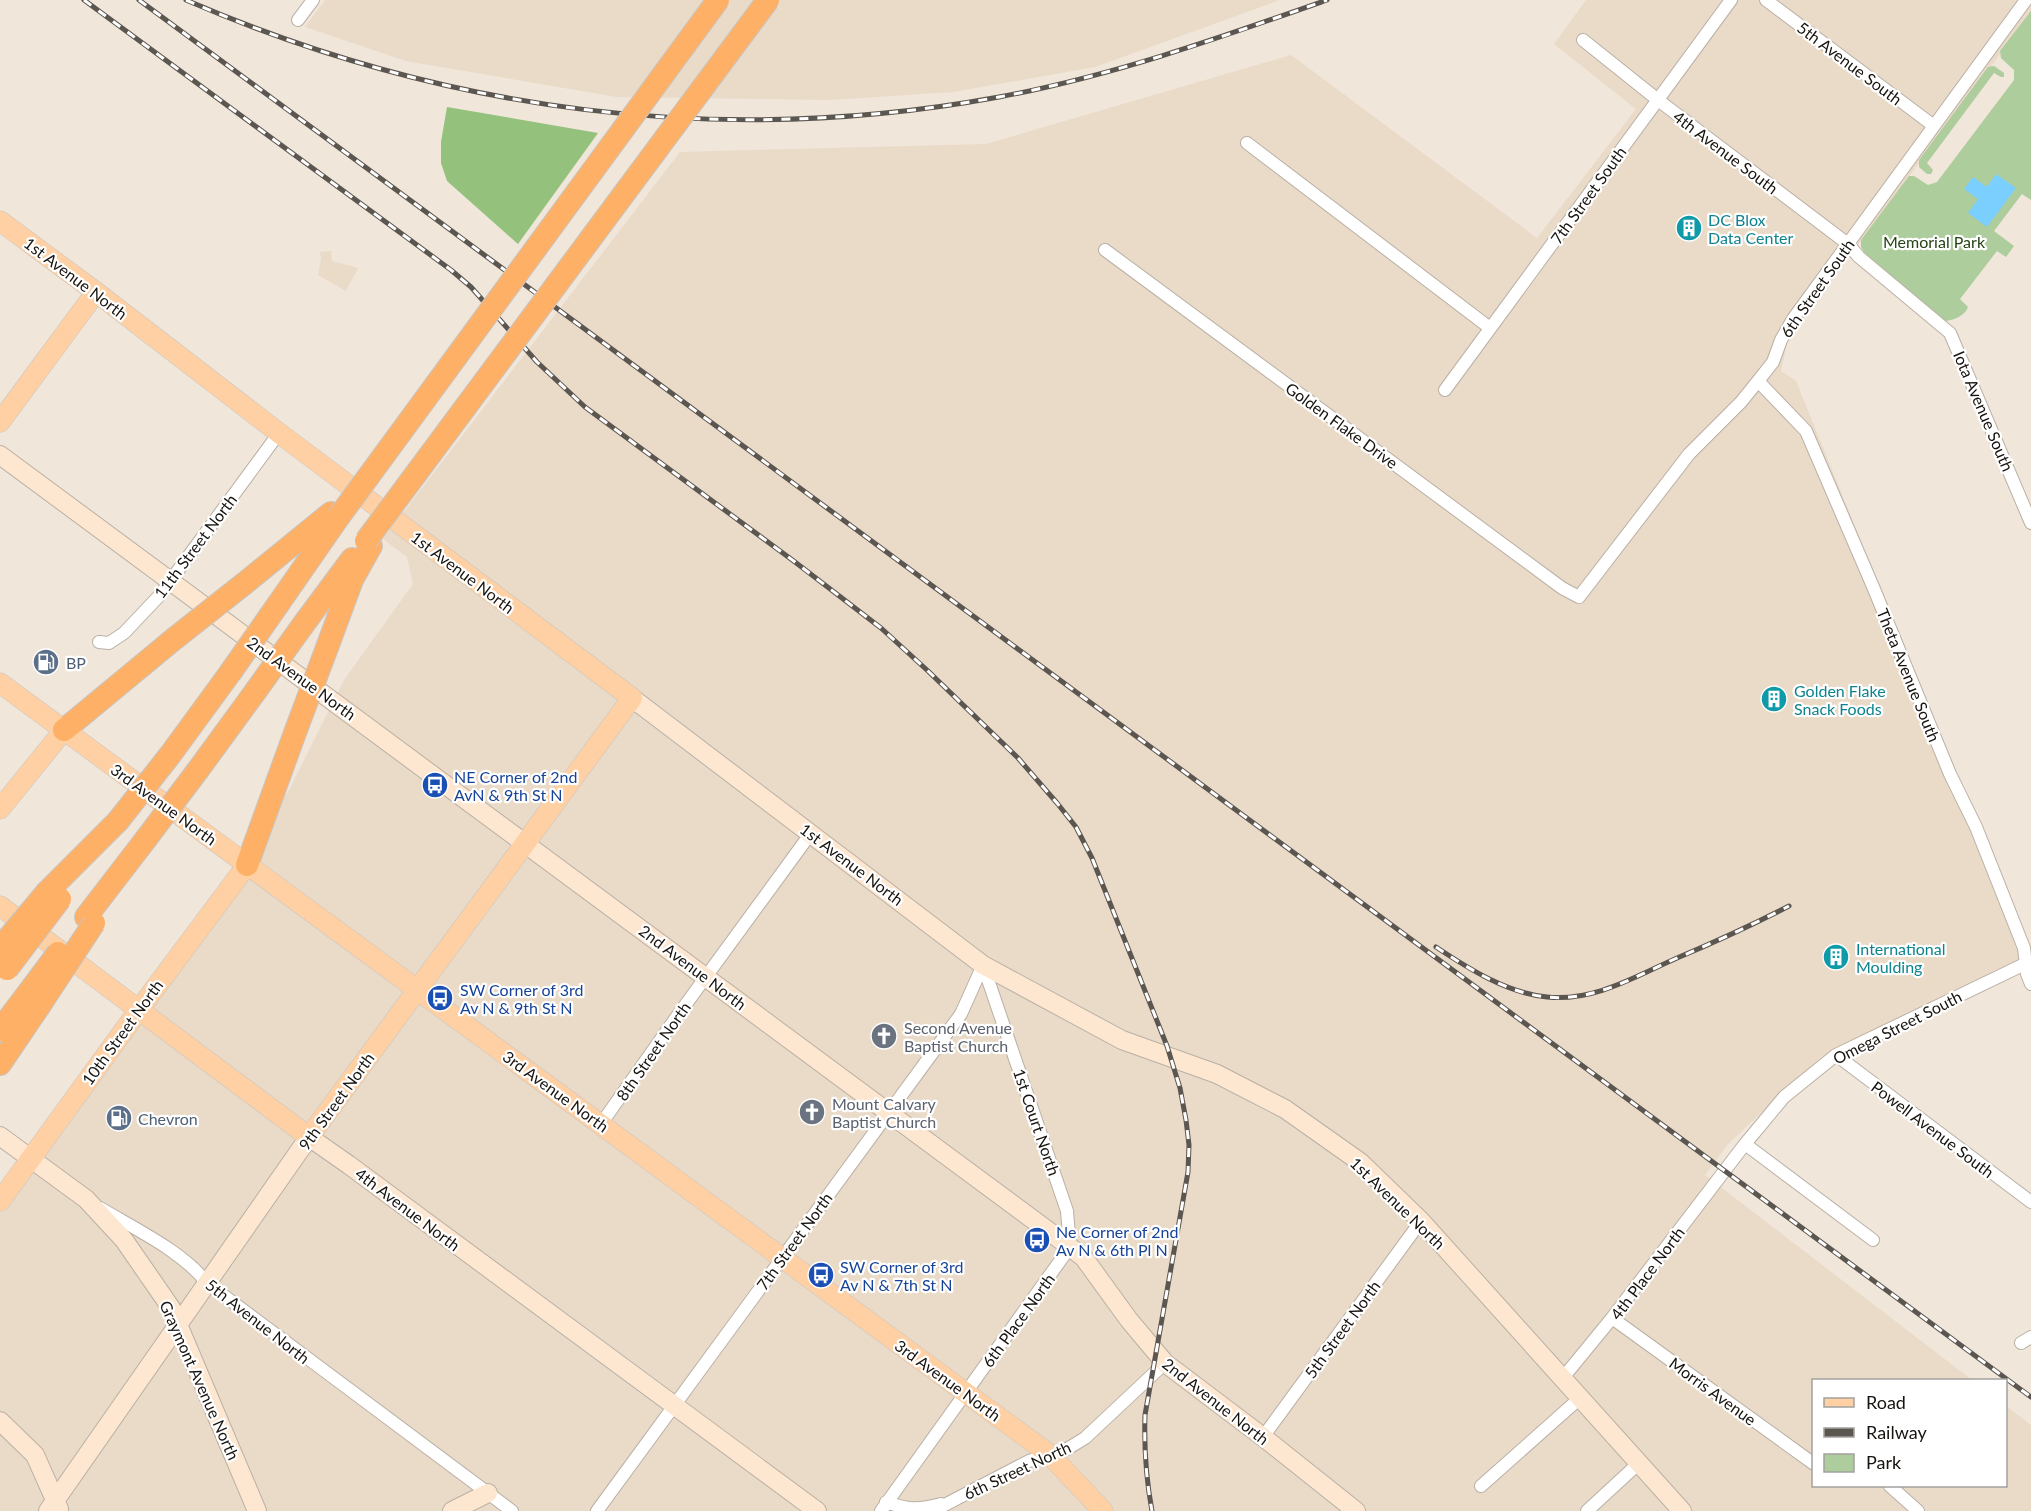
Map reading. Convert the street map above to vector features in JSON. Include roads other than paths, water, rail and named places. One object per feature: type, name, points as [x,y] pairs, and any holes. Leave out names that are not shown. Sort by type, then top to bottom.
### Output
[{"type":"highway","points":[[2,965],[54,896],[170,755],[279,603],[335,516],[363,482],[718,0]]},
{"type":"highway","points":[[247,865],[352,580],[369,543],[393,503],[768,0]]},
{"type":"highway","points":[[64,730],[174,639],[335,516]]},
{"type":"highway","points":[[0,1065],[36,996],[139,848],[303,625],[369,543]]},
{"type":"highway","points":[[0,1030],[36,996]]},
{"type":"main road","name":"1st Avenue North","points":[[0,221],[632,698]]},
{"type":"main road","points":[[0,422],[96,292]]},
{"type":"main road","name":"3rd Avenue North","points":[[0,683],[1049,1454],[1103,1511]]},
{"type":"main road","name":"9th Street North","points":[[309,1137],[632,698]]},
{"type":"main road","points":[[0,810],[64,730]]},
{"type":"main road","name":"10th Street North","points":[[0,1201],[247,865]]},
{"type":"main road","name":"4th Avenue North","points":[[0,906],[309,1137]]},
{"type":"street","points":[[298,20],[313,0]]},
{"type":"street","name":"7th Street South","points":[[1445,390],[1731,0]]},
{"type":"street","name":"5th Avenue South","points":[[1766,0],[1934,126]]},
{"type":"street","name":"6th Street South","points":[[1579,597],[1689,454],[1741,402],[1773,362],[1781,340],[1793,320],[2026,0]]},
{"type":"street","name":"4th Avenue South","points":[[1583,40],[1848,244],[1859,257],[1950,333]]},
{"type":"street","points":[[1247,143],[1490,328]]},
{"type":"street","name":"Golden Flake Drive","points":[[1106,250],[1562,588],[1579,597]]},
{"type":"street","name":"Iota Avenue South","points":[[1950,333],[2031,523]]},
{"type":"street","name":"Theta Avenue South","points":[[1758,381],[1806,431],[1950,774],[1976,827],[2024,948],[2031,984]]},
{"type":"street","name":"11th Street North","points":[[99,642],[109,644],[124,633],[160,595],[279,433]]},
{"type":"street","name":"2nd Avenue North","points":[[0,455],[1070,1247],[1084,1258],[1129,1320],[1165,1363],[1356,1511]]},
{"type":"street","name":"1st Avenue North","points":[[632,698],[983,965],[1122,1040],[1217,1074],[1285,1109],[1360,1162],[1420,1221],[1682,1511]]},
{"type":"street","name":"8th Street North","points":[[601,1124],[811,833]]},
{"type":"street","name":"Omega Street South","points":[[1729,1164],[1784,1097],[1836,1055],[2028,962]]},
{"type":"street","name":"7th Street North","points":[[597,1511],[961,1014],[983,965]]},
{"type":"street","name":"1st Court North","points":[[983,965],[1067,1211],[1070,1247]]},
{"type":"street","name":"Powell Avenue South","points":[[1836,1055],[2031,1202]]},
{"type":"street","name":"5th Avenue North","points":[[0,1136],[86,1199],[155,1241],[197,1271],[207,1283],[512,1511]]},
{"type":"street","name":"9th Street North","points":[[54,1507],[309,1137]]},
{"type":"street","name":"4th Avenue North","points":[[309,1137],[817,1511]]},
{"type":"street","points":[[1745,1144],[1873,1240]]},
{"type":"street","name":"4th Place North","points":[[1562,1379],[1612,1318],[1729,1164]]},
{"type":"street","name":"Graymont Avenue North","points":[[86,1199],[124,1240],[171,1308],[257,1511]]},
{"type":"street","name":"5th Street North","points":[[1263,1437],[1420,1221]]},
{"type":"street","name":"6th Place North","points":[[884,1507],[1070,1247]]},
{"type":"street","name":"Morris Avenue","points":[[1612,1318],[1812,1463]]},
{"type":"street","name":"6th Street North","points":[[933,1511],[1029,1461],[1067,1449],[1085,1438],[1165,1363]]},
{"type":"street","points":[[1481,1486],[1580,1398]]},
{"type":"street","points":[[0,1421],[35,1455],[54,1507]]},
{"type":"street","points":[[1587,1511],[1638,1463]]},
{"type":"street","points":[[1892,1487],[1918,1511]]},
{"type":"street","points":[[452,1511],[488,1494]]},
{"type":"street","name":"6th Street North","points":[[884,1507],[919,1509],[948,1502]]},
{"type":"water","points":[[1996,174],[2016,188],[1987,227],[1968,213],[1978,199],[1964,189],[1973,177],[1987,187]]},
{"type":"railway","points":[[84,0],[451,270],[471,287],[537,362],[585,407],[881,628],[1018,758],[1076,827],[1092,858],[1167,1046],[1180,1088],[1189,1145],[1188,1172],[1145,1415],[1146,1463],[1152,1511]]},
{"type":"railway","points":[[139,0],[2007,1379]]},
{"type":"railway","points":[[186,0],[284,38],[383,70],[483,93],[585,110],[687,118],[791,119],[895,112],[999,97],[1041,88],[1165,55],[1327,0]]},
{"type":"railway","points":[[1436,947],[1489,979],[1517,991],[1547,997],[1581,996],[1630,980],[1789,906]]},
{"type":"railway","points":[[2007,1379],[2031,1397]]},
{"type":"place","name":"DC Blox Data Center","points":[[1689,228]]},
{"type":"place","name":"BP","points":[[46,662]]},
{"type":"place","name":"Golden Flake Snack Foods","points":[[1774,699]]},
{"type":"place","name":"NE Corner of 2nd AvN & 9th St N","points":[[435,785]]},
{"type":"place","name":"International Moulding","points":[[1836,957]]},
{"type":"place","name":"SW Corner of 3rd Av N & 9th St N","points":[[440,998]]},
{"type":"place","name":"Second Avenue Baptist Church","points":[[884,1036]]},
{"type":"place","name":"Mount Calvary Baptist Church","points":[[812,1112]]},
{"type":"place","name":"Chevron","points":[[119,1118]]},
{"type":"place","name":"Ne Corner of 2nd Av N & 6th Pl N","points":[[1037,1240]]},
{"type":"place","name":"SW Corner of 3rd Av N & 7th St N","points":[[821,1275]]},
{"type":"park label","name":"Memorial Park","points":[[1934,241]]}]
